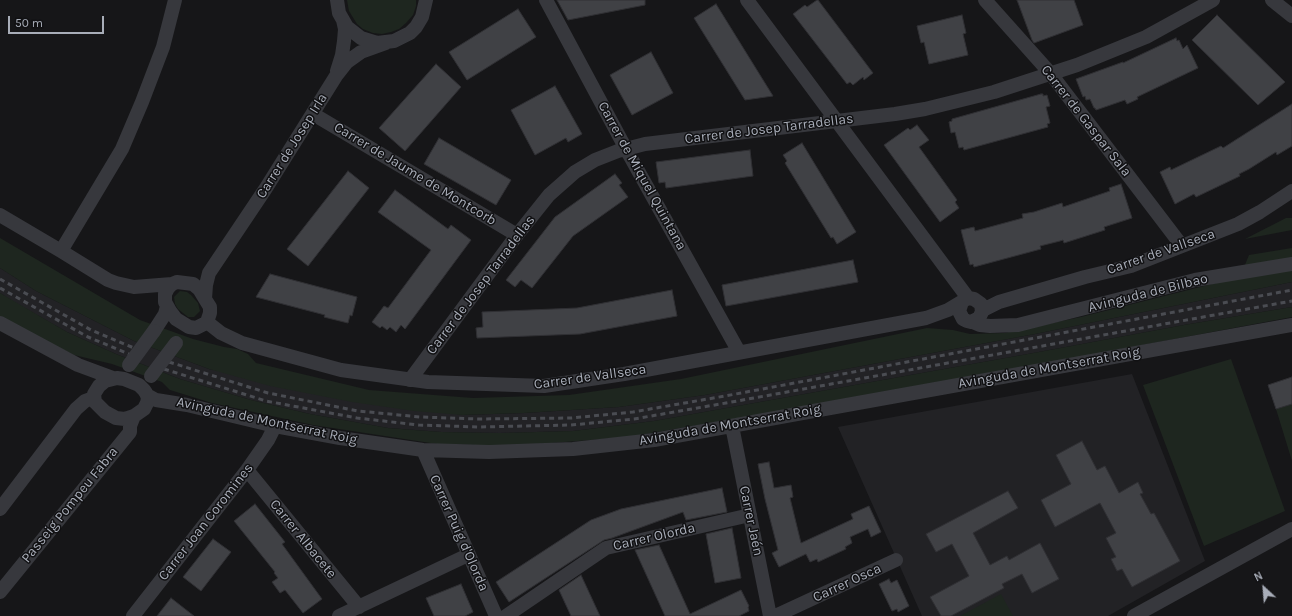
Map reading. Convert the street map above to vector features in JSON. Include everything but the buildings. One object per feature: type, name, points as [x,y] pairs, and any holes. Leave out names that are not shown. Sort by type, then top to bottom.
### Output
[{"type":"street","points":[[61,251],[122,149],[163,48],[175,0]]},
{"type":"street","points":[[337,0],[339,13],[351,30],[361,38],[373,42],[386,43]]},
{"type":"street","name":"Carrer de Miquel Quintana","points":[[546,0],[626,149],[739,352]]},
{"type":"street","points":[[747,0],[973,309]]},
{"type":"street","name":"Carrer de Gaspar Sala","points":[[985,0],[1051,74],[1182,246]]},
{"type":"street","name":"Carrer de Josep Tarradellas","points":[[410,380],[517,235],[549,195],[575,172],[595,160],[618,151],[645,144],[895,114],[925,109],[994,92],[1077,65],[1146,37],[1213,0]]},
{"type":"street","points":[[1272,0],[1292,16]]},
{"type":"street","name":"Carrer de Josep Irla","points":[[212,268],[266,188],[336,76],[347,62],[361,52],[402,38],[416,27],[422,17],[427,2]]},
{"type":"street","points":[[336,76],[344,41],[343,20]]},
{"type":"street","name":"Carrer de Jaume de Montcorb","points":[[313,114],[517,235]]},
{"type":"street","name":"Carrer de Vallseca","points":[[207,322],[221,333],[242,342],[265,350],[341,370],[428,382],[544,386],[624,374],[930,317],[948,310],[973,309],[1084,277],[1130,266],[1238,224],[1292,192]]},
{"type":"street","points":[[0,215],[108,280],[123,285],[154,289],[166,302],[176,318],[189,327],[196,328],[207,322],[210,307],[199,289],[189,283],[177,282],[146,287]]},
{"type":"street","name":"Avinguda de Bilbao","points":[[973,309],[980,324],[1005,326],[1195,280],[1292,264]]},
{"type":"street","points":[[189,283],[204,275],[212,268]]},
{"type":"street","points":[[206,299],[207,278],[212,268]]},
{"type":"street","points":[[0,509],[76,409],[94,394],[105,381],[115,378],[129,365],[165,314],[166,291],[172,284]]},
{"type":"street","points":[[0,323],[78,365],[139,385],[146,397]]},
{"type":"street","name":"Avinguda de Montserrat Roig","points":[[146,397],[275,426],[340,438],[423,450],[489,452],[573,449],[654,440],[1292,325]]},
{"type":"street","points":[[78,365],[90,378],[95,402],[98,407],[111,416],[120,419],[134,416],[141,412],[146,397],[147,381],[189,327]]},
{"type":"street","name":"Passeig Pompeu Fabra","points":[[0,592],[130,432],[130,426],[134,416]]},
{"type":"street","name":"Carrer Joan Coromines","points":[[133,616],[247,470],[268,440],[275,426]]},
{"type":"street","name":"Carrer Jaén","points":[[732,426],[770,616]]},
{"type":"street","name":"Carrer Puig d'Olorda","points":[[423,450],[496,616]]},
{"type":"street","name":"Carrer Albacete","points":[[247,470],[359,607]]},
{"type":"street","name":"Carrer Olorda","points":[[506,616],[606,548],[750,515]]},
{"type":"street","points":[[1134,616],[1151,612],[1292,529]]},
{"type":"street","points":[[339,616],[468,555]]},
{"type":"street","name":"Carrer Osca","points":[[775,616],[896,560]]},
{"type":"shaded area","points":[[347,0],[416,0],[416,6],[413,15],[399,29],[382,34],[373,33],[363,29],[357,24],[349,11]]},
{"type":"shaded area","points":[[1286,218],[1292,218],[1292,230],[1245,239]]},
{"type":"shaded area","points":[[0,238],[140,320],[193,339],[237,349],[248,354],[256,363],[369,390],[473,398],[569,395],[681,379],[927,328],[953,330],[970,334],[1004,333],[1081,317],[1240,277],[1249,255],[1292,248],[1292,282],[1035,334],[705,395],[619,407],[462,415],[414,411],[352,402],[270,386],[209,369],[134,341],[36,291],[0,268]]},
{"type":"shaded area","points":[[0,268],[36,291],[134,341],[209,369],[462,415],[619,407],[705,395],[1035,334],[1292,282],[1292,307],[1184,325],[654,421],[573,431],[500,433],[441,432],[388,428],[310,414],[251,400],[180,379],[116,354],[67,332],[14,302],[0,293]]},
{"type":"shaded area","points":[[180,291],[187,292],[198,303],[200,311],[194,317],[188,317],[178,309],[175,304],[174,297]]},
{"type":"shaded area","points":[[0,293],[67,332],[116,354],[180,379],[251,400],[310,414],[388,428],[441,432],[500,433],[573,431],[654,421],[1184,325],[1292,307],[1292,317],[902,390],[628,437],[514,446],[437,444],[313,425],[212,403],[170,390],[162,382],[112,364],[74,355],[0,319]]},
{"type":"shaded area","points":[[1231,359],[1285,511],[1204,546],[1143,385]]},
{"type":"shaded area","points":[[1132,374],[1205,561],[1108,616],[922,616],[838,427]]},
{"type":"shaded area","points":[[1292,404],[1292,461],[1276,409]]},
{"type":"shaded area","points":[[1001,594],[1013,616],[960,616]]},
{"type":"railway","points":[[0,279],[91,330],[134,348]]},
{"type":"railway","points":[[0,288],[88,337],[129,354]]},
{"type":"railway","points":[[169,362],[268,393],[358,411],[420,417],[479,419],[571,418],[633,412],[725,396],[1292,290]]},
{"type":"railway","points":[[164,369],[266,401],[357,418],[419,425],[479,427],[571,425],[634,419],[1292,301]]}]
